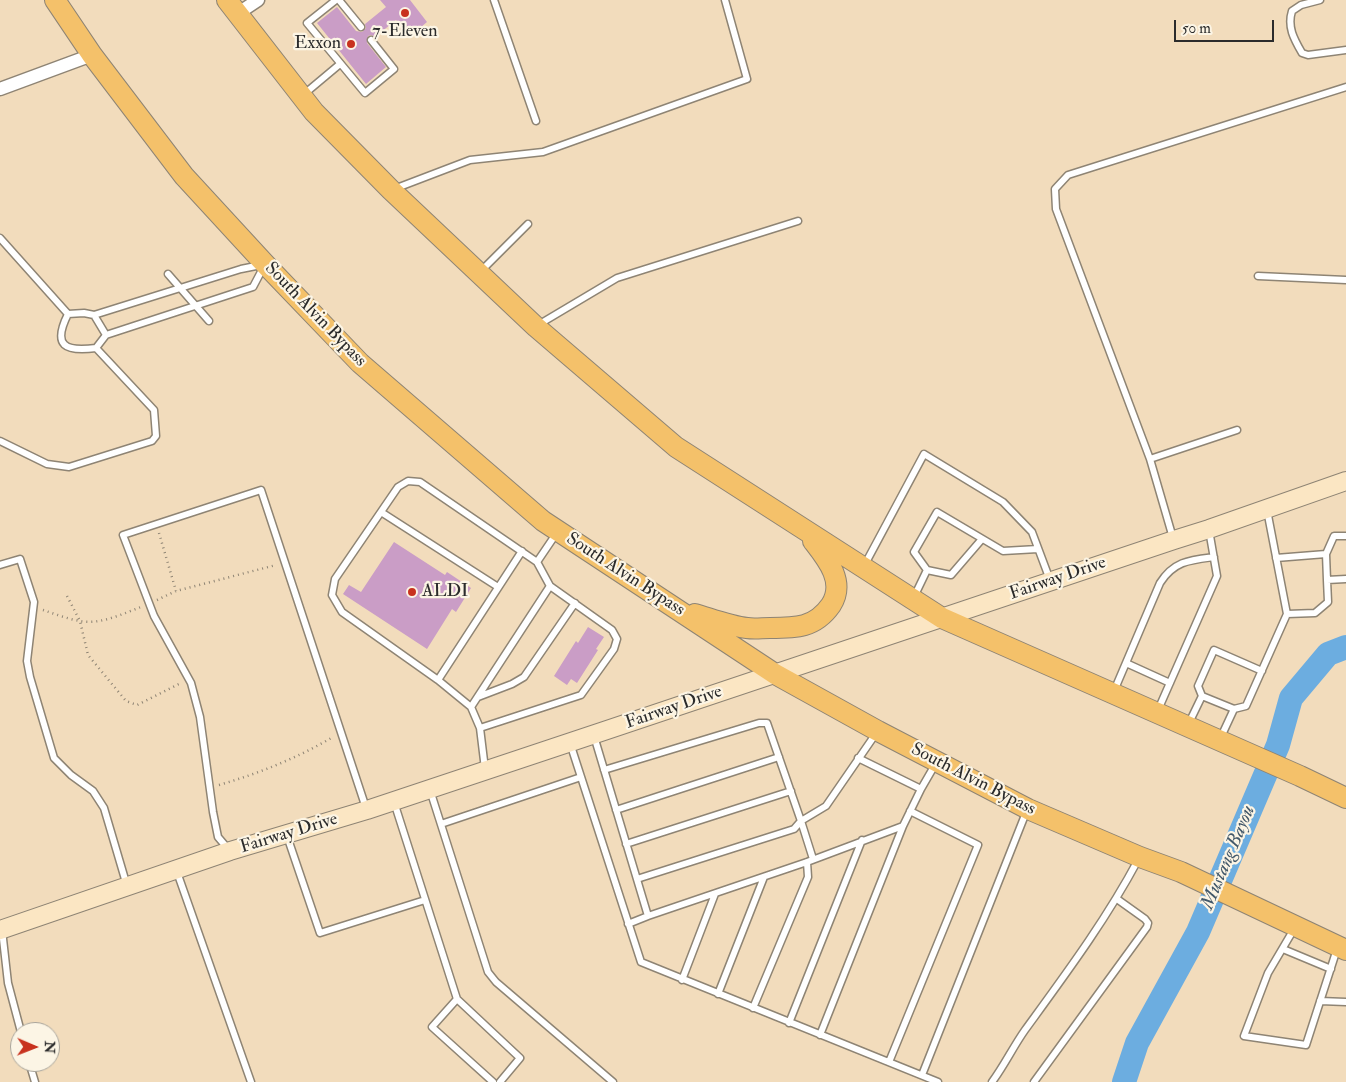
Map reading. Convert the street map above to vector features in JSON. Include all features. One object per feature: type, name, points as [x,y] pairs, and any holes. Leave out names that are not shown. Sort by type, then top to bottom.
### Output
[{"type":"main road","name":"South Alvin Bypass","points":[[55,0],[92,54],[184,176],[265,264],[360,363],[543,521],[775,674],[937,763],[1028,809],[1140,857],[1181,872],[1246,901],[1342,948]]},
{"type":"main road","points":[[232,7],[314,112],[391,190],[536,327],[676,447],[942,618],[1346,798]]},
{"type":"main road","points":[[679,610],[746,628],[793,628],[811,623],[824,615],[835,598],[837,582],[830,562],[803,528]]},
{"type":"street","points":[[232,7],[258,0]]},
{"type":"street","points":[[0,89],[92,54]]},
{"type":"street","name":"Fairway Drive","points":[[1,927],[127,887],[230,851],[367,810],[1209,529],[1346,481]]},
{"type":"lane","points":[[359,27],[337,0],[307,23],[330,51],[356,76],[364,93],[394,69],[380,55],[371,42]]},
{"type":"lane","points":[[494,0],[536,121]]},
{"type":"lane","points":[[391,190],[470,160],[543,152],[748,79],[725,0]]},
{"type":"lane","points":[[1320,0],[1301,5],[1292,11],[1290,19],[1291,33],[1302,53],[1308,55],[1346,50]]},
{"type":"lane","points":[[321,40],[327,35]]},
{"type":"lane","points":[[330,51],[336,46]]},
{"type":"lane","points":[[302,96],[344,65]]},
{"type":"lane","points":[[1174,540],[1150,459],[1056,209],[1055,190],[1068,175],[1346,87]]},
{"type":"lane","points":[[536,327],[617,278],[798,221]]},
{"type":"lane","points":[[478,273],[528,224]]},
{"type":"lane","points":[[0,238],[68,314]]},
{"type":"lane","points":[[68,314],[84,312],[94,315],[241,268],[265,264]]},
{"type":"lane","points":[[68,314],[61,328],[61,340],[67,348],[78,350],[96,348],[106,335],[253,287],[265,264]]},
{"type":"lane","points":[[168,274],[209,321]]},
{"type":"lane","points":[[1258,276],[1346,280]]},
{"type":"lane","points":[[94,315],[106,335]]},
{"type":"lane","points":[[0,441],[47,464],[69,467],[152,441],[156,436],[154,410],[96,348]]},
{"type":"lane","points":[[1150,459],[1237,430]]},
{"type":"lane","points":[[863,567],[924,454],[1003,502],[1032,532],[1050,581]]},
{"type":"lane","points":[[480,728],[581,695],[614,649],[616,640],[612,630],[550,586],[537,562],[420,482],[408,481],[398,486],[334,579],[332,595],[342,612],[438,680],[471,707],[480,728],[486,770]]},
{"type":"lane","points":[[230,851],[218,836],[200,716],[189,679],[154,616],[123,535],[261,490],[367,810]]},
{"type":"lane","points":[[1262,671],[1214,650],[1198,686],[1202,696],[1234,709],[1246,706],[1262,671],[1287,614],[1267,509]]},
{"type":"lane","points":[[381,512],[498,587]]},
{"type":"lane","points":[[982,539],[951,576],[927,570],[914,552],[937,512],[1003,551],[1038,549]]},
{"type":"lane","points":[[1157,713],[1217,576],[1209,529]]},
{"type":"lane","points":[[537,562],[558,531]]},
{"type":"lane","points":[[1287,614],[1315,613],[1328,602],[1326,554],[1334,536],[1346,536]]},
{"type":"lane","points":[[438,680],[522,551]]},
{"type":"lane","points":[[1276,558],[1326,554]]},
{"type":"lane","points":[[1113,694],[1166,572],[1184,562],[1214,557]]},
{"type":"lane","points":[[0,565],[20,559],[34,602],[27,661],[54,758],[71,775],[93,791],[104,808],[127,887]]},
{"type":"lane","points":[[913,599],[927,570]]},
{"type":"lane","points":[[1327,580],[1346,580]]},
{"type":"lane","points":[[471,707],[550,586]]},
{"type":"lane","points":[[478,697],[512,684],[524,677],[575,603]]},
{"type":"lane","points":[[1126,663],[1170,684]]},
{"type":"lane","points":[[1187,726],[1202,696]]},
{"type":"lane","points":[[1219,741],[1234,709]]},
{"type":"lane","points":[[604,770],[760,723],[767,723],[801,821],[810,861],[808,877],[753,1008]]},
{"type":"lane","points":[[637,879],[794,829],[801,821],[826,806],[878,731]]},
{"type":"lane","points":[[593,735],[648,916]]},
{"type":"lane","points":[[570,742],[641,962],[938,1082]]},
{"type":"lane","points":[[616,810],[779,757]]},
{"type":"lane","points":[[858,758],[921,789]]},
{"type":"lane","points":[[820,1035],[903,826],[921,789],[937,763]]},
{"type":"lane","points":[[442,824],[581,777]]},
{"type":"lane","points":[[430,789],[488,972],[496,982],[613,1082]]},
{"type":"lane","points":[[626,844],[791,791]]},
{"type":"lane","points":[[393,801],[457,999],[520,1058],[500,1082]]},
{"type":"lane","points":[[922,1075],[1028,809]]},
{"type":"lane","points":[[889,1062],[978,845],[910,811]]},
{"type":"lane","points":[[628,924],[810,861],[903,826]]},
{"type":"lane","points":[[286,835],[320,933],[425,900]]},
{"type":"lane","points":[[790,1023],[862,840]]},
{"type":"lane","points":[[992,1082],[1023,1032],[1086,946],[1117,899],[1140,857]]},
{"type":"lane","points":[[177,870],[251,1082]]},
{"type":"lane","points":[[718,994],[764,877]]},
{"type":"lane","points":[[682,980],[715,894]]},
{"type":"lane","points":[[1034,1082],[1147,927],[1148,923],[1145,919],[1117,899]]},
{"type":"lane","points":[[1296,926],[1268,973],[1244,1036],[1306,1045],[1331,969],[1342,948]]},
{"type":"lane","points":[[1,927],[8,983],[18,1022]]},
{"type":"lane","points":[[1283,949],[1331,969]]},
{"type":"lane","points":[[457,999],[432,1027],[493,1082]]},
{"type":"lane","points":[[1320,1001],[1346,1002]]},
{"type":"path","points":[[156,524],[176,591]]},
{"type":"path","points":[[34,608],[80,621],[107,619],[149,604],[176,591],[285,563]]},
{"type":"path","points":[[67,596],[80,621],[88,655],[126,701],[137,705],[189,679]]},
{"type":"path","points":[[210,787],[244,778],[304,754],[341,732]]},
{"type":"building","name":"Exxon","points":[[380,0],[410,0],[427,22],[409,37],[396,20],[375,37],[368,36],[367,43],[386,67],[366,84],[317,23],[337,7],[356,31],[362,32],[366,28],[365,24],[386,7]]},
{"type":"building","points":[[394,542],[445,575],[447,572],[471,588],[456,612],[452,609],[427,649],[343,594],[349,585],[361,592]]},
{"type":"building","points":[[588,627],[604,637],[577,683],[571,679],[567,685],[554,676],[576,641],[578,643]]},
{"type":"waterway","name":"Mustang Bayou","points":[[1124,1082],[1137,1043],[1198,932],[1278,745],[1291,698],[1328,654],[1346,647]]},
{"type":"place","name":"7-Eleven","points":[[405,13]]},
{"type":"place","name":"Exxon","points":[[351,44]]},
{"type":"place","name":"ALDI","points":[[412,592]]}]
